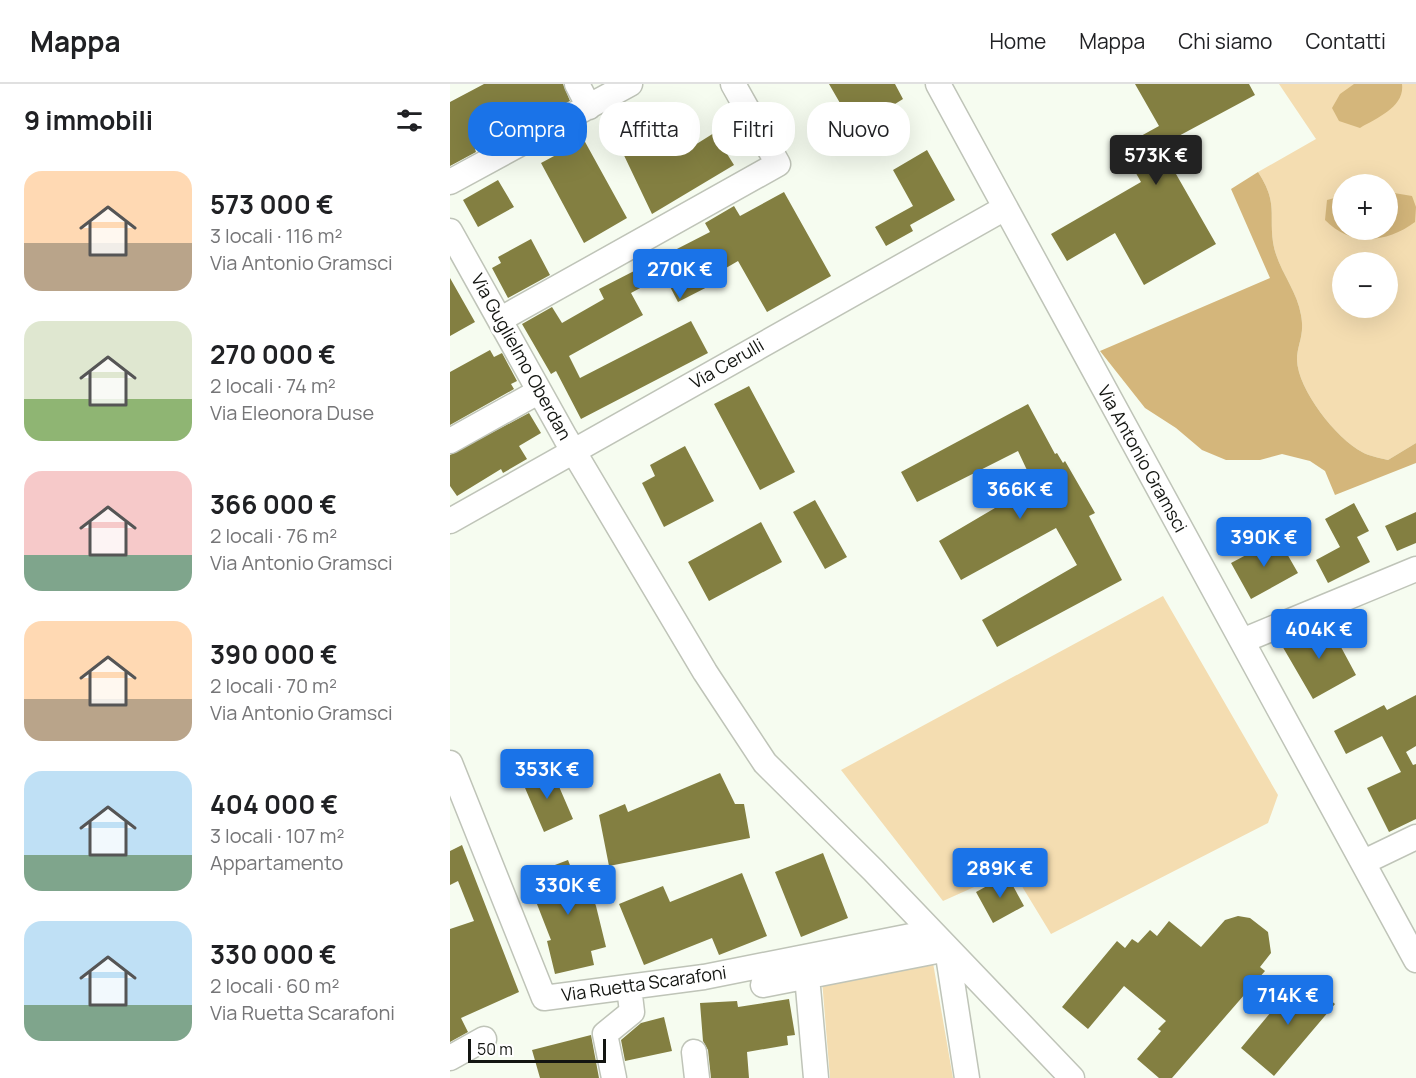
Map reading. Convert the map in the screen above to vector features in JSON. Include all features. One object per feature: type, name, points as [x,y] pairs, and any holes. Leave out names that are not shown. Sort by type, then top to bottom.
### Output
[{"type":"street","points":[[577,84],[589,107]]},
{"type":"street","points":[[450,182],[630,84]]},
{"type":"street","points":[[501,320],[778,164],[733,84]]},
{"type":"street","name":"Via Antonio Gramsci","points":[[938,84],[1416,959]]},
{"type":"street","name":"Via Cerulli","points":[[450,521],[1005,207]]},
{"type":"street","name":"Via Guglielmo Oberdan","points":[[450,231],[501,320],[538,392],[574,452]]},
{"type":"street","points":[[450,441],[538,392]]},
{"type":"street","points":[[574,452],[705,672],[765,763],[873,870],[1072,1078]]},
{"type":"street","points":[[1242,641],[1415,573]]},
{"type":"street","points":[[450,763],[458,779],[454,790]]},
{"type":"street","name":"Via Ruetta Scarafoni","points":[[454,790],[544,998],[704,977],[939,940]]},
{"type":"street","points":[[1364,862],[1416,837]]},
{"type":"street","points":[[763,985],[807,976],[939,940]]},
{"type":"street","points":[[939,940],[967,1078]]},
{"type":"street","points":[[807,976],[816,1078]]},
{"type":"street","points":[[614,1078],[605,1034],[632,1012],[629,987]]},
{"type":"street","points":[[450,1058],[484,1039]]},
{"type":"street","points":[[694,1052],[697,1078]]},
{"type":"shaded area","points":[[1279,84],[1416,84],[1416,443],[1388,460],[1362,452],[1341,436],[1320,412],[1304,385],[1297,360],[1302,329],[1301,315],[1296,296],[1275,252],[1272,207],[1268,192],[1258,172],[1316,139]]},
{"type":"shaded area","points":[[1354,84],[1402,84],[1402,92],[1395,105],[1388,111],[1360,128],[1339,121],[1332,108],[1340,94]]},
{"type":"shaded area","points":[[1258,172],[1268,192],[1272,207],[1275,252],[1299,306],[1302,329],[1297,360],[1299,372],[1311,399],[1341,436],[1365,453],[1388,460],[1416,443],[1416,463],[1335,495],[1325,471],[1310,461],[1282,454],[1260,460],[1226,460],[1202,450],[1176,428],[1145,408],[1100,351],[1270,278],[1231,189]]},
{"type":"shaded area","points":[[1398,194],[1412,196],[1416,207],[1415,222],[1398,232]]},
{"type":"shaded area","points":[[1332,199],[1332,226],[1325,220],[1327,200]]},
{"type":"shaded area","points":[[1163,596],[1278,795],[1268,823],[1051,934],[1012,870],[943,901],[841,770]]},
{"type":"shaded area","points":[[932,957],[953,1078],[830,1078],[822,980]]},
{"type":"building","points":[[484,84],[563,84],[570,101],[468,102],[469,156],[450,166],[450,102]]},
{"type":"building","points":[[829,84],[895,84],[903,99],[898,102],[839,102]]},
{"type":"building","points":[[1135,84],[1249,84],[1255,95],[1160,146],[1216,244],[1144,285],[1115,233],[1067,261],[1051,234],[1141,182],[1121,147],[1159,126]]},
{"type":"building","points":[[712,134],[712,156],[728,156],[734,165],[652,214],[624,156],[700,156],[700,142]]},
{"type":"building","points":[[587,145],[627,218],[584,243],[541,163],[554,156],[587,156]]},
{"type":"building","points":[[927,150],[955,200],[910,225],[913,231],[886,246],[875,227],[913,206],[893,170]]},
{"type":"building","points":[[498,180],[514,207],[478,227],[463,200]]},
{"type":"building","points":[[784,192],[831,276],[767,312],[738,261],[714,275],[717,282],[678,302],[664,275],[631,293],[643,315],[569,356],[580,378],[691,321],[708,353],[581,419],[556,371],[551,374],[522,324],[552,307],[562,323],[604,299],[599,289],[710,232],[705,223],[734,206],[740,216]]},
{"type":"building","points":[[531,239],[550,275],[508,298],[492,268],[501,263],[498,257]]},
{"type":"building","points":[[450,278],[475,322],[450,336]]},
{"type":"building","points":[[490,350],[494,357],[502,353],[517,381],[511,384],[514,389],[450,425],[450,372]]},
{"type":"building","points":[[749,386],[795,472],[760,490],[714,404]]},
{"type":"building","points":[[1028,404],[1055,454],[1057,453],[1063,463],[1065,461],[1095,513],[1089,516],[1122,580],[997,647],[982,620],[1077,565],[1056,528],[961,580],[939,541],[1034,485],[1018,451],[917,502],[901,472]]},
{"type":"building","points":[[529,413],[541,433],[519,446],[527,459],[503,473],[501,469],[457,496],[450,486],[450,455]]},
{"type":"building","points":[[685,446],[714,501],[664,527],[642,483],[655,476],[650,465]]},
{"type":"building","points":[[815,500],[847,557],[825,569],[793,512]]},
{"type":"building","points":[[1354,503],[1369,531],[1357,537],[1370,562],[1328,583],[1316,560],[1340,547],[1325,519]]},
{"type":"building","points":[[1416,512],[1416,543],[1397,551],[1385,526]]},
{"type":"building","points":[[761,522],[782,562],[709,601],[688,562]]},
{"type":"building","points":[[1278,538],[1298,573],[1251,599],[1231,563]]},
{"type":"building","points":[[1327,621],[1356,675],[1313,699],[1281,644]]},
{"type":"building","points":[[1416,695],[1416,746],[1406,752],[1413,765],[1416,764],[1416,819],[1389,832],[1367,788],[1401,772],[1382,736],[1346,754],[1334,731],[1384,705],[1387,710]]},
{"type":"building","points":[[551,768],[573,819],[544,832],[522,781]]},
{"type":"building","points":[[720,773],[735,804],[744,804],[750,838],[609,866],[599,815],[625,804],[628,812]]},
{"type":"building","points":[[462,845],[519,992],[461,1018],[468,1032],[450,1042],[450,929],[474,921],[458,881],[450,885],[450,851]]},
{"type":"building","points":[[823,853],[848,918],[801,937],[775,872]]},
{"type":"building","points":[[568,860],[573,873],[582,869],[596,906],[606,947],[591,951],[594,965],[555,974],[547,941],[551,940],[526,876]]},
{"type":"building","points":[[742,873],[767,936],[719,955],[712,938],[644,965],[619,904],[663,886],[670,902]]},
{"type":"building","points":[[1007,875],[1024,906],[993,923],[976,892]]},
{"type":"building","points":[[1238,916],[1250,918],[1268,932],[1271,953],[1260,967],[1265,971],[1172,1078],[1159,1078],[1137,1059],[1161,1031],[1158,1029],[1166,1021],[1124,986],[1088,1029],[1062,1007],[1117,941],[1125,948],[1132,939],[1138,943],[1150,930],[1157,936],[1169,921],[1201,947],[1225,920]]},
{"type":"building","points":[[1301,976],[1335,1004],[1274,1076],[1241,1048]]},
{"type":"building","points":[[789,999],[795,1035],[787,1036],[788,1045],[747,1052],[749,1078],[711,1078],[708,1050],[703,1041],[700,1003],[737,1001],[738,1007]]},
{"type":"building","points":[[664,1017],[672,1051],[625,1061],[621,1040],[641,1023]]},
{"type":"building","points":[[591,1035],[599,1078],[540,1078],[532,1050]]}]
